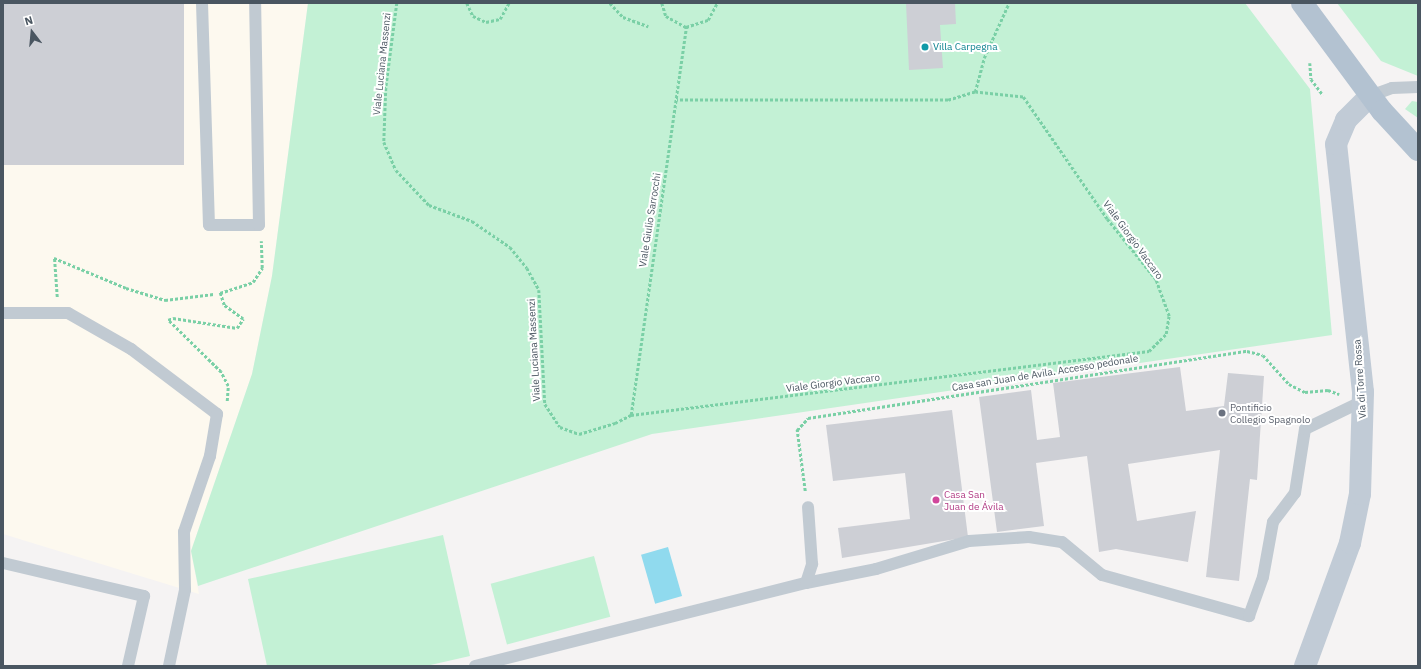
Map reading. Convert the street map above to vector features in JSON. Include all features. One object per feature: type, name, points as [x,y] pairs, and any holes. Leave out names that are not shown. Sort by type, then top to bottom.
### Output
[{"type":"main road","points":[[1302,3],[1370,96],[1418,150]]},
{"type":"main road","name":"Via di Torre Rossa","points":[[1305,666],[1355,527],[1362,464],[1363,396],[1336,144],[1346,120],[1370,96]]},
{"type":"lane","points":[[202,3],[209,225],[259,225],[255,3]]},
{"type":"lane","points":[[1370,96],[1392,88],[1418,87]]},
{"type":"lane","points":[[3,313],[68,313],[131,348],[217,414],[210,456],[184,532],[185,590],[169,666]]},
{"type":"lane","points":[[475,666],[806,582],[876,569],[969,541],[1030,537],[1062,542],[1102,575],[1249,616],[1263,577],[1273,522],[1295,493],[1305,429],[1363,396]]},
{"type":"lane","points":[[806,582],[812,564],[808,507]]},
{"type":"lane","points":[[3,563],[144,596],[128,666]]},
{"type":"path","name":"Viale Luciana Massenzi","points":[[396,3],[386,88],[384,142],[396,170],[429,204],[472,220],[510,247],[527,268],[539,290],[545,404],[560,427],[579,434],[615,424],[630,415]]},
{"type":"path","points":[[467,3],[473,16],[486,22],[500,19],[509,3]]},
{"type":"path","points":[[610,3],[623,18],[648,26]]},
{"type":"path","points":[[662,3],[666,16],[686,27],[708,20],[717,3]]},
{"type":"path","points":[[975,92],[984,58],[1009,3]]},
{"type":"path","name":"Viale Giulio Sarrocchi","points":[[630,415],[677,100],[686,27]]},
{"type":"path","points":[[1310,63],[1311,79],[1323,95]]},
{"type":"path","name":"Viale Giorgio Vaccaro","points":[[630,415],[1149,351],[1166,334],[1169,316],[1156,280],[1107,219],[1023,96],[975,92],[948,100],[677,100]]},
{"type":"path","points":[[217,414],[229,399],[222,372],[179,335],[168,320],[173,318],[237,328],[243,320],[224,305],[220,293],[253,282],[262,268],[259,225]]},
{"type":"path","points":[[68,313],[58,300],[54,258],[126,288],[164,300],[214,294]]},
{"type":"path","name":"Casa san Juan de Avila. Accesso pedonale","points":[[808,507],[797,430],[808,418],[1247,352],[1263,355],[1289,384],[1305,392],[1328,390],[1341,395],[1363,396]]},
{"type":"shaded area","points":[[3,3],[308,3],[272,276],[252,374],[191,551],[199,594],[3,534]]},
{"type":"green space","name":"Villa Carpegna","points":[[308,3],[1245,3],[1310,89],[1332,335],[652,434],[198,586],[191,551],[252,374],[272,276]]},
{"type":"green space","points":[[1337,3],[1418,3],[1418,76],[1381,61]]},
{"type":"green space","points":[[1412,101],[1418,102],[1418,118],[1405,109]]},
{"type":"green space","points":[[443,535],[470,656],[426,666],[267,666],[248,579]]},
{"type":"green space","points":[[594,556],[610,617],[507,645],[491,584]]},
{"type":"water","points":[[668,547],[682,596],[655,604],[641,555]]},
{"type":"building","points":[[3,3],[184,3],[184,165],[3,165]]},
{"type":"building","name":"Villa Carpegna","points":[[906,3],[955,3],[956,24],[940,25],[943,68],[909,70]]},
{"type":"building","points":[[1180,367],[1186,411],[1224,406],[1228,373],[1264,376],[1257,480],[1250,479],[1239,581],[1206,577],[1220,450],[1128,464],[1137,521],[1196,511],[1188,562],[1116,549],[1099,552],[1087,456],[1036,463],[1044,526],[997,532],[979,397],[1031,390],[1037,440],[1060,437],[1053,383]]},
{"type":"building","name":"Casa San Juan de Ávila","points":[[952,410],[968,537],[842,558],[838,528],[910,519],[905,473],[833,481],[826,425]]},
{"type":"place","name":"Villa Carpegna","points":[[925,47]]},
{"type":"place","name":"Pontificio Collegio Spagnolo","points":[[1222,413]]},
{"type":"place","name":"Casa San Juan de Ávila","points":[[936,500]]}]
